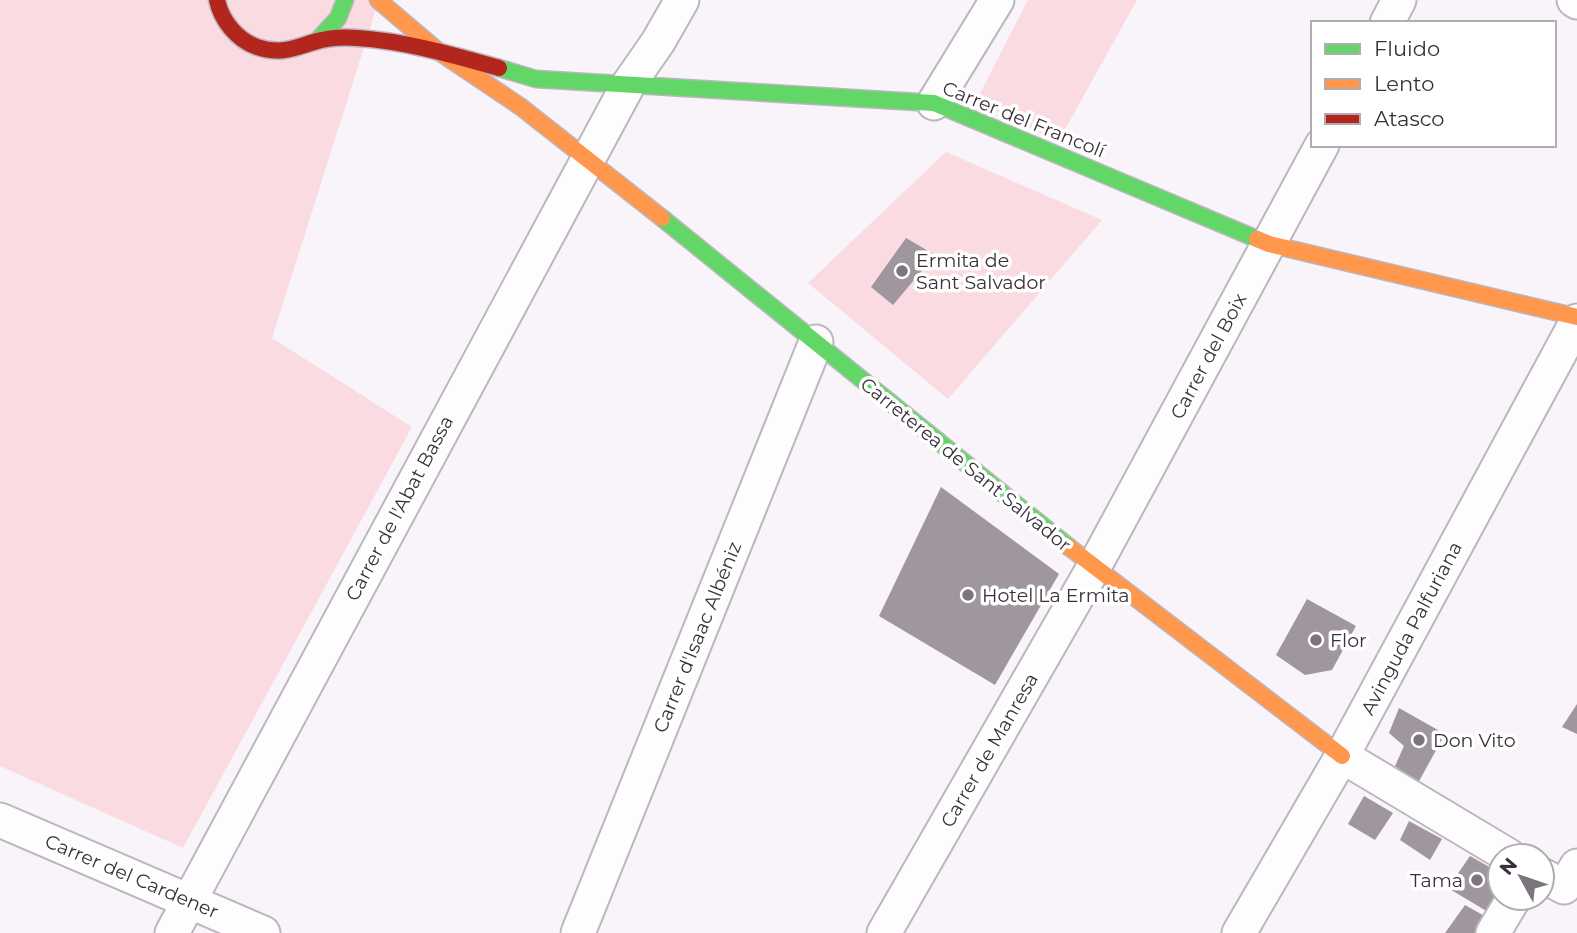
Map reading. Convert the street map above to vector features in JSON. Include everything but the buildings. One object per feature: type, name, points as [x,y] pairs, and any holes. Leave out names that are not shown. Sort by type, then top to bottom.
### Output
[{"type":"street","name":"Carrer del Francolí","points":[[217,0],[219,9],[234,33],[257,47],[290,51],[317,41],[356,38],[438,51],[536,79],[933,103],[1269,244],[1577,319]]},
{"type":"street","points":[[317,41],[338,18],[345,0]]},
{"type":"street","name":"Carreterea de Sant Salvador","points":[[379,0],[438,51],[521,107],[588,159],[1094,567],[1342,756],[1486,842]]},
{"type":"street","name":"Carrer de l'Abat Bassa","points":[[172,933],[628,85],[658,42],[682,0]]},
{"type":"street","points":[[933,103],[997,0]]},
{"type":"street","points":[[1388,21],[1399,0]]},
{"type":"street","name":"Carrer del Boix","points":[[1094,567],[1321,147]]},
{"type":"street","name":"Avinguda Palfuriana","points":[[1239,933],[1342,756],[1577,319]]},
{"type":"street","name":"Carrer d'Isaac Albéniz","points":[[578,933],[816,342]]},
{"type":"street","name":"Carrer de Manresa","points":[[884,933],[1094,567]]},
{"type":"street","name":"Carrer del Cardener","points":[[0,820],[264,933]]},
{"type":"street","points":[[1556,883],[1564,887],[1577,866]]},
{"type":"street","points":[[1493,933],[1506,912]]},
{"type":"shaded area","points":[[0,0],[379,0],[272,338],[412,427],[183,848],[0,766]]},
{"type":"shaded area","points":[[1028,0],[1137,0],[1058,142],[976,101]]},
{"type":"shaded area","points":[[946,152],[1102,220],[948,399],[808,283]]},
{"type":"traffic: fast","points":[[317,41],[338,18],[345,0]]},
{"type":"traffic: fast","points":[[499,68],[536,79],[934,103],[1257,239]]},
{"type":"traffic: fast","points":[[662,218],[1069,547]]},
{"type":"traffic: slow","points":[[378,0],[438,51],[521,107],[662,218]]},
{"type":"traffic: slow","points":[[1257,239],[1577,317]]},
{"type":"traffic: slow","points":[[1069,547],[1342,756]]},
{"type":"traffic: jam","points":[[217,0],[222,15],[231,28],[243,40],[265,49],[287,50],[325,40],[357,38],[411,45],[499,68]]},
{"type":"place","name":"Ermita de Sant Salvador","points":[[902,271]]},
{"type":"place","name":"Hotel La Ermita","points":[[968,595]]},
{"type":"place","name":"Flor","points":[[1316,640]]},
{"type":"place","name":"Don Vito","points":[[1419,740]]},
{"type":"place","name":"Tama","points":[[1477,880]]}]
